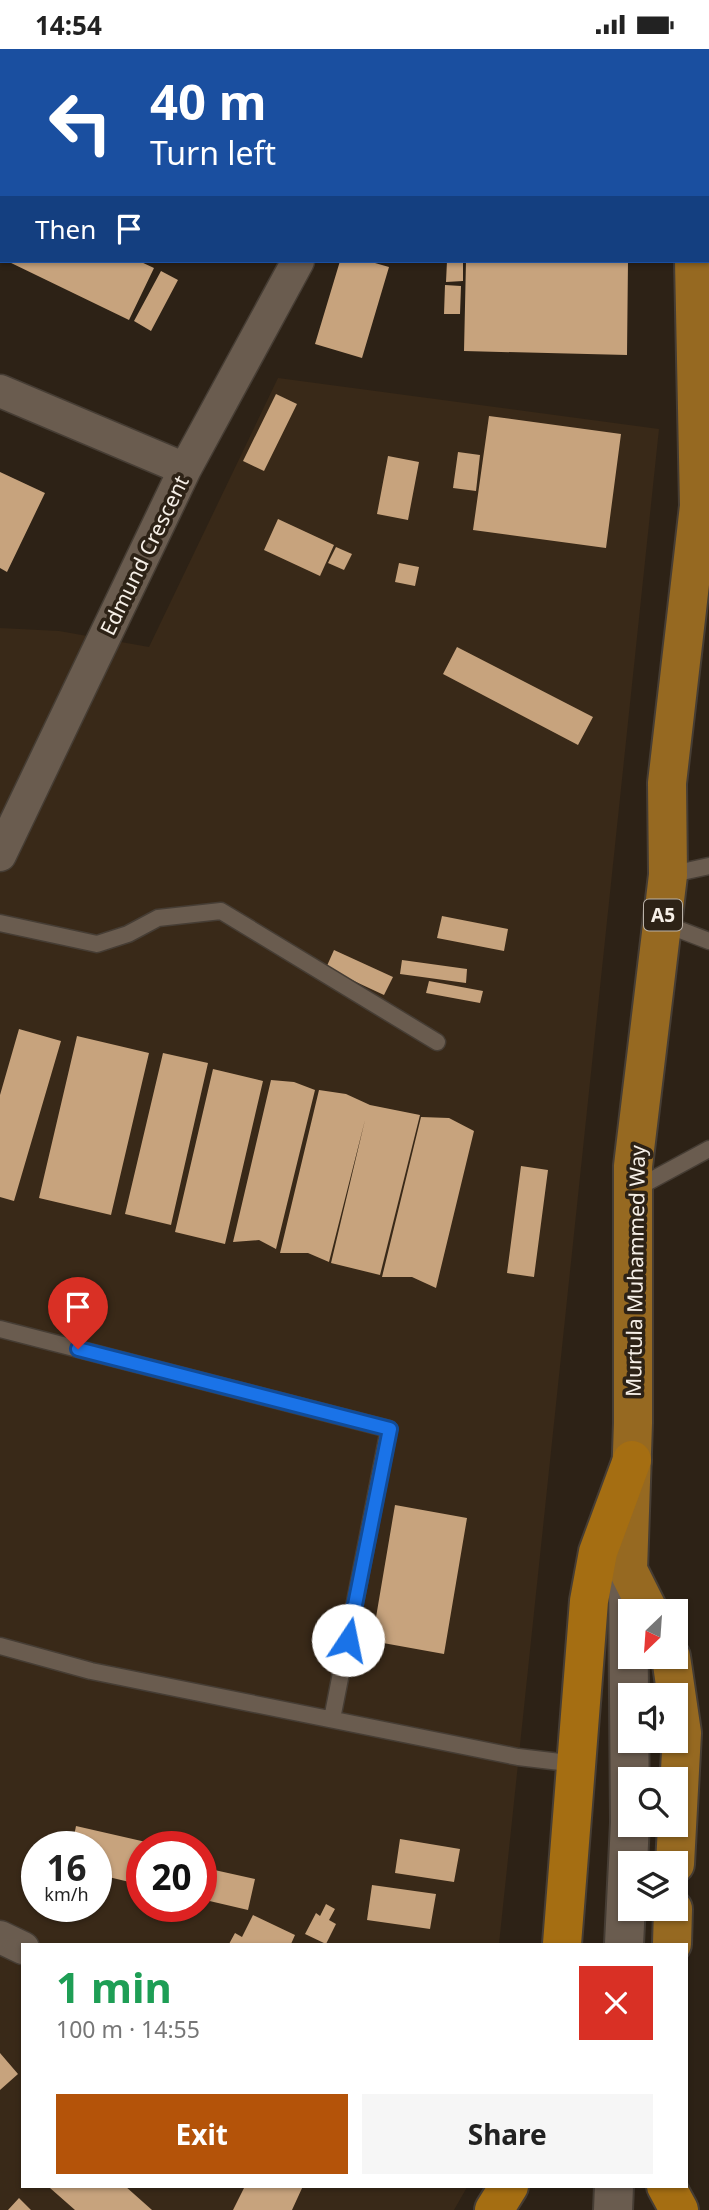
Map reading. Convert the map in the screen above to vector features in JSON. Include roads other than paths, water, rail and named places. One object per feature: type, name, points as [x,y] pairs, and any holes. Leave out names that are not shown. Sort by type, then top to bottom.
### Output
[{"type":"highway","points":[[562,1943],[589,1601],[598,1552],[632,1460]]},
{"type":"highway","points":[[494,2210],[508,2188]]},
{"type":"highway","points":[[667,2188],[679,2210]]},
{"type":"main road","name":"Murtula Muhammed Way","points":[[628,1570],[632,1460],[632,1166],[668,875],[667,783],[701,561],[699,263]]},
{"type":"main road","name":"A5","points":[[628,1570],[642,1599]]},
{"type":"main road","points":[[628,1570],[629,1767]]},
{"type":"main road","points":[[673,1669],[682,1733],[677,1851]]},
{"type":"main road","points":[[624,1943],[628,1837]]},
{"type":"main road","points":[[672,1943],[673,1921]]},
{"type":"main road","points":[[613,2210],[614,2188]]},
{"type":"main road","points":[[657,2188],[657,2210]]},
{"type":"street","name":"Edmund Crescent","points":[[0,855],[185,469],[297,263]]},
{"type":"street","points":[[0,391],[185,469]]},
{"type":"street","points":[[0,1937],[21,1947]]},
{"type":"lane","points":[[668,875],[709,866]]},
{"type":"lane","points":[[0,923],[97,944],[128,934],[158,918],[221,911],[437,1042]]},
{"type":"lane","points":[[662,923],[709,941]]},
{"type":"lane","points":[[632,1190],[709,1149]]},
{"type":"lane","points":[[0,1329],[390,1429],[332,1719]]},
{"type":"lane","points":[[0,1646],[90,1671],[518,1757],[577,1764]]}]
